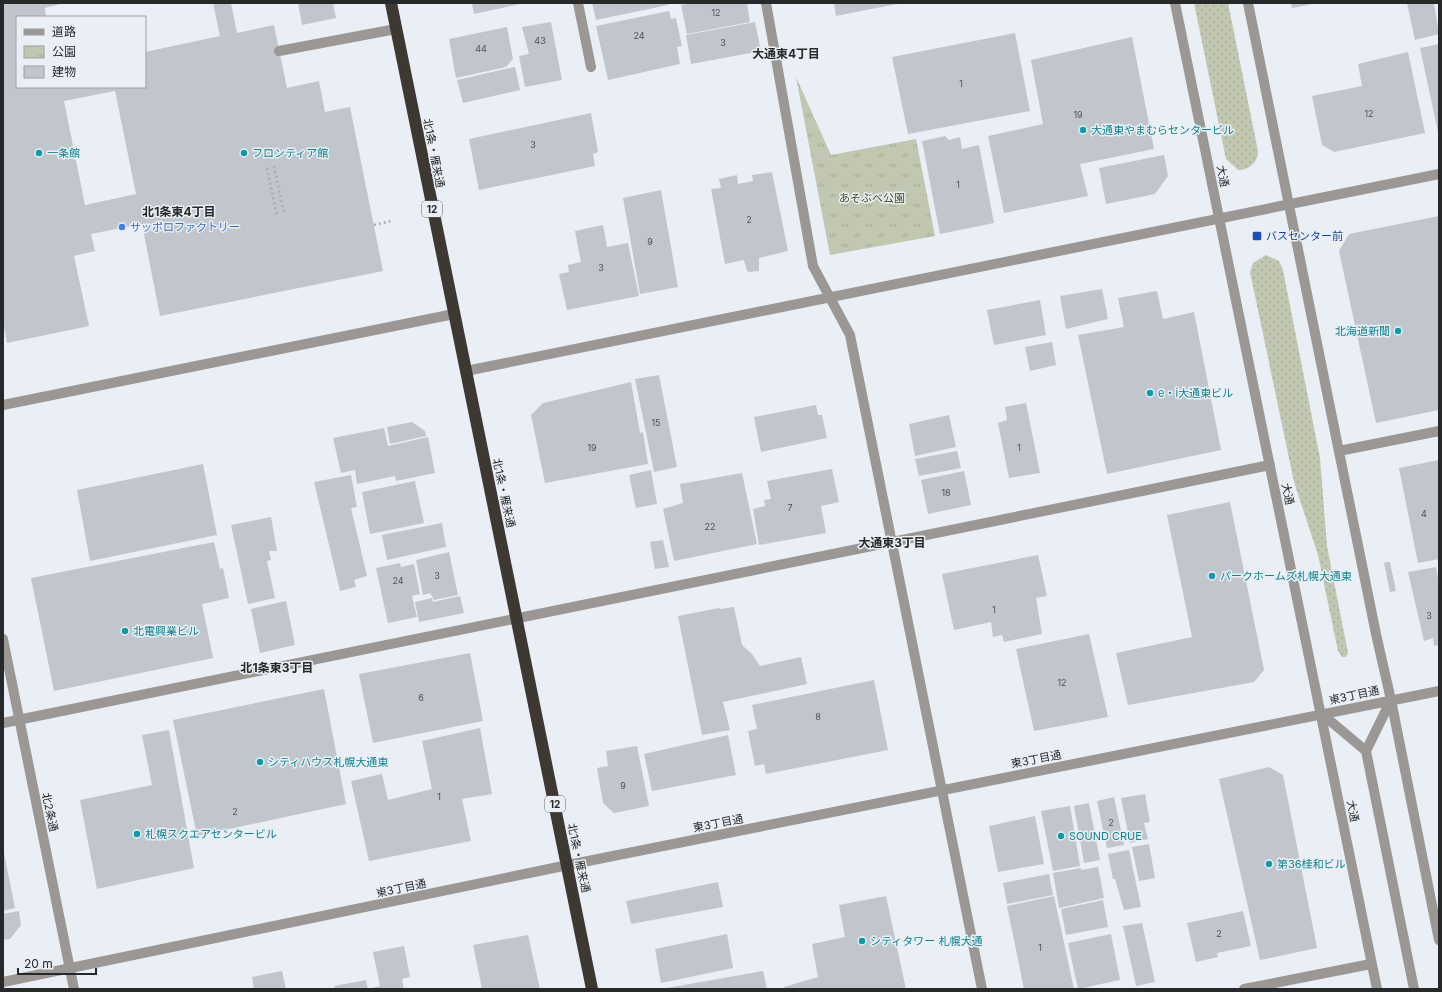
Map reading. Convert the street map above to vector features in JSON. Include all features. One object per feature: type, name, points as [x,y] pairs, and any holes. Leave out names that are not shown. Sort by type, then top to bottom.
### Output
[{"type":"highway","name":"北1条・雁来通","points":[[391,3],[568,865],[592,989]]},
{"type":"street","points":[[578,3],[591,67]]},
{"type":"street","points":[[766,3],[813,266],[850,334],[982,989]]},
{"type":"street","name":"大通","points":[[1175,3],[1322,714],[1377,989]]},
{"type":"street","points":[[1248,3],[1376,634],[1392,700],[1439,940]]},
{"type":"street","points":[[279,51],[396,29]]},
{"type":"street","points":[[466,371],[1219,217],[1439,174]]},
{"type":"street","points":[[3,405],[454,314]]},
{"type":"street","points":[[1339,451],[1439,431]]},
{"type":"street","points":[[3,723],[1270,465]]},
{"type":"street","name":"北2条通","points":[[3,639],[74,989]]},
{"type":"street","name":"東3丁目通","points":[[3,982],[568,865],[1439,691]]},
{"type":"street","points":[[1392,700],[1366,751],[1414,989]]},
{"type":"street","points":[[1322,714],[1366,751]]},
{"type":"street","points":[[1244,989],[1371,964]]},
{"type":"path","points":[[274,166],[284,213]]},
{"type":"path","points":[[267,168],[276,215]]},
{"type":"path","points":[[374,224],[392,221]]},
{"type":"green space","points":[[1194,3],[1228,3],[1258,151],[1255,162],[1246,169],[1238,170],[1226,159]]},
{"type":"green space","name":"あそぶべ公園","points":[[796,77],[831,155],[916,139],[935,236],[830,255]]},
{"type":"green space","points":[[1266,255],[1279,261],[1283,270],[1320,458],[1327,546],[1348,653],[1346,657],[1342,657],[1338,651],[1318,555],[1294,482],[1250,272],[1253,263]]},
{"type":"building","name":"フロンティア館","points":[[3,3],[64,3],[45,8],[46,16],[16,16],[16,88],[146,88],[146,52],[220,36],[213,3],[231,3],[237,33],[274,25],[287,88],[319,81],[325,112],[350,107],[383,271],[160,316],[142,224],[91,234],[95,251],[74,256],[89,326],[7,343],[3,322]],"holes":[[[115,91],[136,194],[85,205],[64,101]]]},
{"type":"building","points":[[298,3],[333,3],[336,18],[302,25]]},
{"type":"building","points":[[472,3],[520,3],[520,4],[474,14]]},
{"type":"building","points":[[592,3],[668,3],[668,5],[596,20]]},
{"type":"building","points":[[692,3],[747,3],[750,22],[687,34],[681,5]]},
{"type":"building","points":[[834,3],[897,3],[897,4],[836,16]]},
{"type":"building","points":[[1291,3],[1312,3],[1312,4],[1292,8]]},
{"type":"building","points":[[1407,3],[1434,3],[1439,34],[1415,40]]},
{"type":"building","points":[[669,11],[671,19],[676,18],[682,46],[677,47],[680,64],[608,80],[596,26]]},
{"type":"building","points":[[551,22],[562,80],[525,87],[519,56],[529,54],[522,27]]},
{"type":"building","points":[[755,22],[761,51],[691,64],[686,35]]},
{"type":"building","points":[[507,27],[513,59],[506,67],[456,78],[449,39]]},
{"type":"building","points":[[1015,33],[1030,111],[908,134],[892,57]]},
{"type":"building","name":"大通東やまむらセンタービル","points":[[1132,37],[1154,149],[1080,164],[1088,196],[1004,213],[988,136],[1043,124],[1031,60]]},
{"type":"building","points":[[1439,44],[1439,132],[1438,132],[1420,48]]},
{"type":"building","points":[[1408,52],[1425,133],[1334,152],[1322,145],[1312,96],[1362,86],[1358,64]]},
{"type":"building","points":[[515,67],[520,90],[463,103],[457,80]]},
{"type":"building","points":[[591,113],[598,152],[593,154],[595,166],[479,190],[469,139]]},
{"type":"building","points":[[945,136],[949,140],[960,137],[962,149],[979,145],[994,223],[940,234],[922,141]]},
{"type":"building","points":[[1164,155],[1168,176],[1155,194],[1106,204],[1099,168]]},
{"type":"building","points":[[772,172],[788,251],[759,258],[759,271],[747,271],[744,260],[725,264],[711,189],[721,188],[719,179],[737,175],[738,184],[753,181],[752,175]]},
{"type":"building","points":[[661,190],[678,287],[640,294],[623,198]]},
{"type":"building","name":"北海道新聞","points":[[1439,216],[1439,410],[1376,423],[1339,251],[1349,234]]},
{"type":"building","points":[[603,225],[607,247],[628,243],[639,296],[567,310],[559,274],[569,272],[568,265],[581,262],[575,231]]},
{"type":"building","points":[[1102,289],[1108,319],[1066,329],[1060,296]]},
{"type":"building","name":"e・i大通東ビル","points":[[1157,291],[1163,319],[1194,312],[1221,450],[1107,474],[1078,335],[1124,327],[1118,298]]},
{"type":"building","points":[[1040,300],[1046,335],[994,345],[987,310]]},
{"type":"building","points":[[1052,342],[1056,365],[1030,371],[1025,347]]},
{"type":"building","points":[[659,375],[677,467],[654,472],[635,379]]},
{"type":"building","points":[[631,382],[640,433],[643,432],[648,464],[545,483],[531,415],[543,403]]},
{"type":"building","points":[[1026,403],[1040,473],[1009,478],[998,423],[1007,420],[1005,407]]},
{"type":"building","points":[[816,405],[818,415],[822,415],[827,438],[761,452],[754,417]]},
{"type":"building","points":[[949,415],[956,447],[915,456],[909,424]]},
{"type":"building","points":[[412,422],[425,431],[426,436],[390,444],[387,427]]},
{"type":"building","points":[[384,428],[388,446],[428,437],[435,473],[396,481],[395,476],[357,484],[355,470],[341,473],[333,438]]},
{"type":"building","points":[[957,451],[961,468],[919,476],[915,459]]},
{"type":"building","points":[[1439,460],[1439,559],[1418,563],[1399,468]]},
{"type":"building","points":[[203,464],[217,535],[90,561],[77,490]]},
{"type":"building","points":[[832,469],[839,502],[821,506],[826,533],[759,545],[753,509],[765,506],[764,500],[771,499],[767,481]]},
{"type":"building","points":[[651,470],[657,504],[636,508],[629,475]]},
{"type":"building","points":[[964,471],[971,505],[928,514],[921,480]]},
{"type":"building","points":[[742,473],[757,544],[674,561],[663,509],[683,503],[680,484]]},
{"type":"building","points":[[351,475],[357,507],[351,508],[367,576],[354,580],[356,587],[340,591],[314,482]]},
{"type":"building","points":[[415,481],[424,523],[370,534],[362,492]]},
{"type":"building","name":"パークホームズ札幌大通東","points":[[1230,502],[1264,670],[1254,682],[1128,705],[1116,653],[1192,637],[1167,515]]},
{"type":"building","points":[[271,517],[277,551],[269,551],[271,560],[267,561],[275,598],[248,604],[231,525]]},
{"type":"building","points":[[442,523],[446,547],[387,560],[382,535]]},
{"type":"building","points":[[663,540],[669,567],[655,569],[650,542]]},
{"type":"building","name":"北電興業ビル","points":[[214,542],[220,569],[223,568],[229,598],[202,604],[213,658],[54,691],[31,578]]},
{"type":"building","points":[[449,552],[458,595],[434,600],[430,593],[423,595],[416,560]]},
{"type":"building","points":[[1038,555],[1047,596],[1036,598],[1042,634],[1004,642],[1002,635],[993,637],[991,622],[954,630],[942,574]]},
{"type":"building","points":[[1390,562],[1396,591],[1390,592],[1384,563]]},
{"type":"building","points":[[400,563],[401,567],[414,564],[420,594],[412,596],[417,617],[388,623],[376,568]]},
{"type":"building","points":[[1436,567],[1439,584],[1439,645],[1434,646],[1433,638],[1424,641],[1408,572]]},
{"type":"building","points":[[460,596],[464,613],[419,622],[415,602],[432,598],[433,602]]},
{"type":"building","points":[[286,601],[295,645],[260,653],[251,609]]},
{"type":"building","points":[[734,607],[742,645],[752,654],[760,666],[801,657],[807,684],[723,702],[730,730],[702,735],[678,616],[719,608]]},
{"type":"building","points":[[1089,634],[1108,717],[1034,731],[1016,649]]},
{"type":"building","points":[[470,653],[483,721],[373,743],[359,674]]},
{"type":"building","points":[[874,680],[888,750],[766,774],[764,764],[755,766],[748,731],[757,729],[752,705]]},
{"type":"building","name":"シティハウス札幌大通東","points":[[324,689],[346,804],[197,836],[173,720]]},
{"type":"building","points":[[480,728],[492,794],[462,799],[471,841],[369,861],[351,781],[382,774],[388,800],[432,789],[422,741]]},
{"type":"building","name":"札幌スクエアセンタービル","points":[[169,730],[194,868],[97,889],[80,800],[152,785],[142,735]]},
{"type":"building","points":[[728,735],[736,775],[652,791],[644,754]]},
{"type":"building","points":[[637,746],[649,806],[614,813],[603,803],[597,768],[608,766],[606,751]]},
{"type":"building","name":"第36桂和ビル","points":[[1269,767],[1283,775],[1317,948],[1260,960],[1219,779]]},
{"type":"building","points":[[1145,794],[1150,822],[1144,823],[1148,839],[1130,843],[1121,798]]},
{"type":"building","points":[[1114,797],[1124,845],[1107,848],[1097,801]]},
{"type":"building","points":[[1089,803],[1100,860],[1084,863],[1074,806]]},
{"type":"building","points":[[1070,806],[1080,866],[1053,871],[1041,811]]},
{"type":"building","points":[[1035,816],[1044,864],[998,872],[989,826]]},
{"type":"building","points":[[1149,844],[1155,878],[1139,881],[1132,847]]},
{"type":"building","points":[[1129,850],[1141,907],[1124,910],[1115,879],[1113,879],[1108,854]]},
{"type":"building","points":[[4,853],[15,908],[3,911],[3,854]]},
{"type":"building","points":[[1098,867],[1104,898],[1059,908],[1053,873],[1081,868],[1081,870]]},
{"type":"building","points":[[1049,874],[1053,895],[1007,904],[1003,883]]},
{"type":"building","points":[[718,882],[723,907],[631,924],[626,901]]},
{"type":"building","name":"シティタワー 札幌大通","points":[[886,896],[906,989],[784,989],[784,987],[818,977],[812,944],[845,937],[839,905]]},
{"type":"building","points":[[1054,896],[1074,989],[1024,989],[1007,906]]},
{"type":"building","points":[[1103,900],[1108,927],[1066,935],[1061,909]]},
{"type":"building","points":[[19,911],[21,925],[10,939],[3,940],[3,914]]},
{"type":"building","points":[[1243,911],[1251,946],[1217,953],[1218,957],[1196,962],[1187,923]]},
{"type":"building","points":[[1142,923],[1155,982],[1136,986],[1123,926]]},
{"type":"building","points":[[727,934],[733,968],[661,983],[655,949]]},
{"type":"building","points":[[1111,934],[1120,980],[1078,989],[1068,943]]},
{"type":"building","points":[[528,935],[540,989],[482,989],[473,945]]},
{"type":"building","points":[[404,946],[410,977],[402,979],[404,989],[368,989],[380,986],[373,952]]},
{"type":"building","points":[[282,971],[286,989],[254,989],[252,977]]},
{"type":"building","points":[[763,971],[767,989],[667,989],[667,988]]},
{"type":"building","points":[[366,980],[368,989],[335,989],[334,986]]},
{"type":"place","name":"大通東やまむらセンタービル","points":[[1083,130]]},
{"type":"place","name":"一条館","points":[[39,153]]},
{"type":"place","name":"フロンティア館","points":[[244,153]]},
{"type":"place","name":"サッポロファクトリー","points":[[122,227]]},
{"type":"place","name":"バスセンター前","points":[[1257,236]]},
{"type":"place","name":"北海道新聞","points":[[1398,331]]},
{"type":"place","name":"e・i大通東ビル","points":[[1150,393]]},
{"type":"place","name":"パークホームズ札幌大通東","points":[[1212,576]]},
{"type":"place","name":"北電興業ビル","points":[[125,631]]},
{"type":"place","name":"シティハウス札幌大通東","points":[[260,762]]},
{"type":"place","name":"札幌スクエアセンタービル","points":[[137,834]]},
{"type":"place","name":"SOUND CRUE","points":[[1061,836]]},
{"type":"place","name":"第36桂和ビル","points":[[1269,864]]},
{"type":"place","name":"シティタワー 札幌大通","points":[[862,941]]},
{"type":"district","name":"大通東4丁目","points":[[786,54]]},
{"type":"district","name":"北1条東4丁目","points":[[179,212]]},
{"type":"district","name":"大通東3丁目","points":[[892,543]]},
{"type":"district","name":"北1条東3丁目","points":[[277,668]]}]
